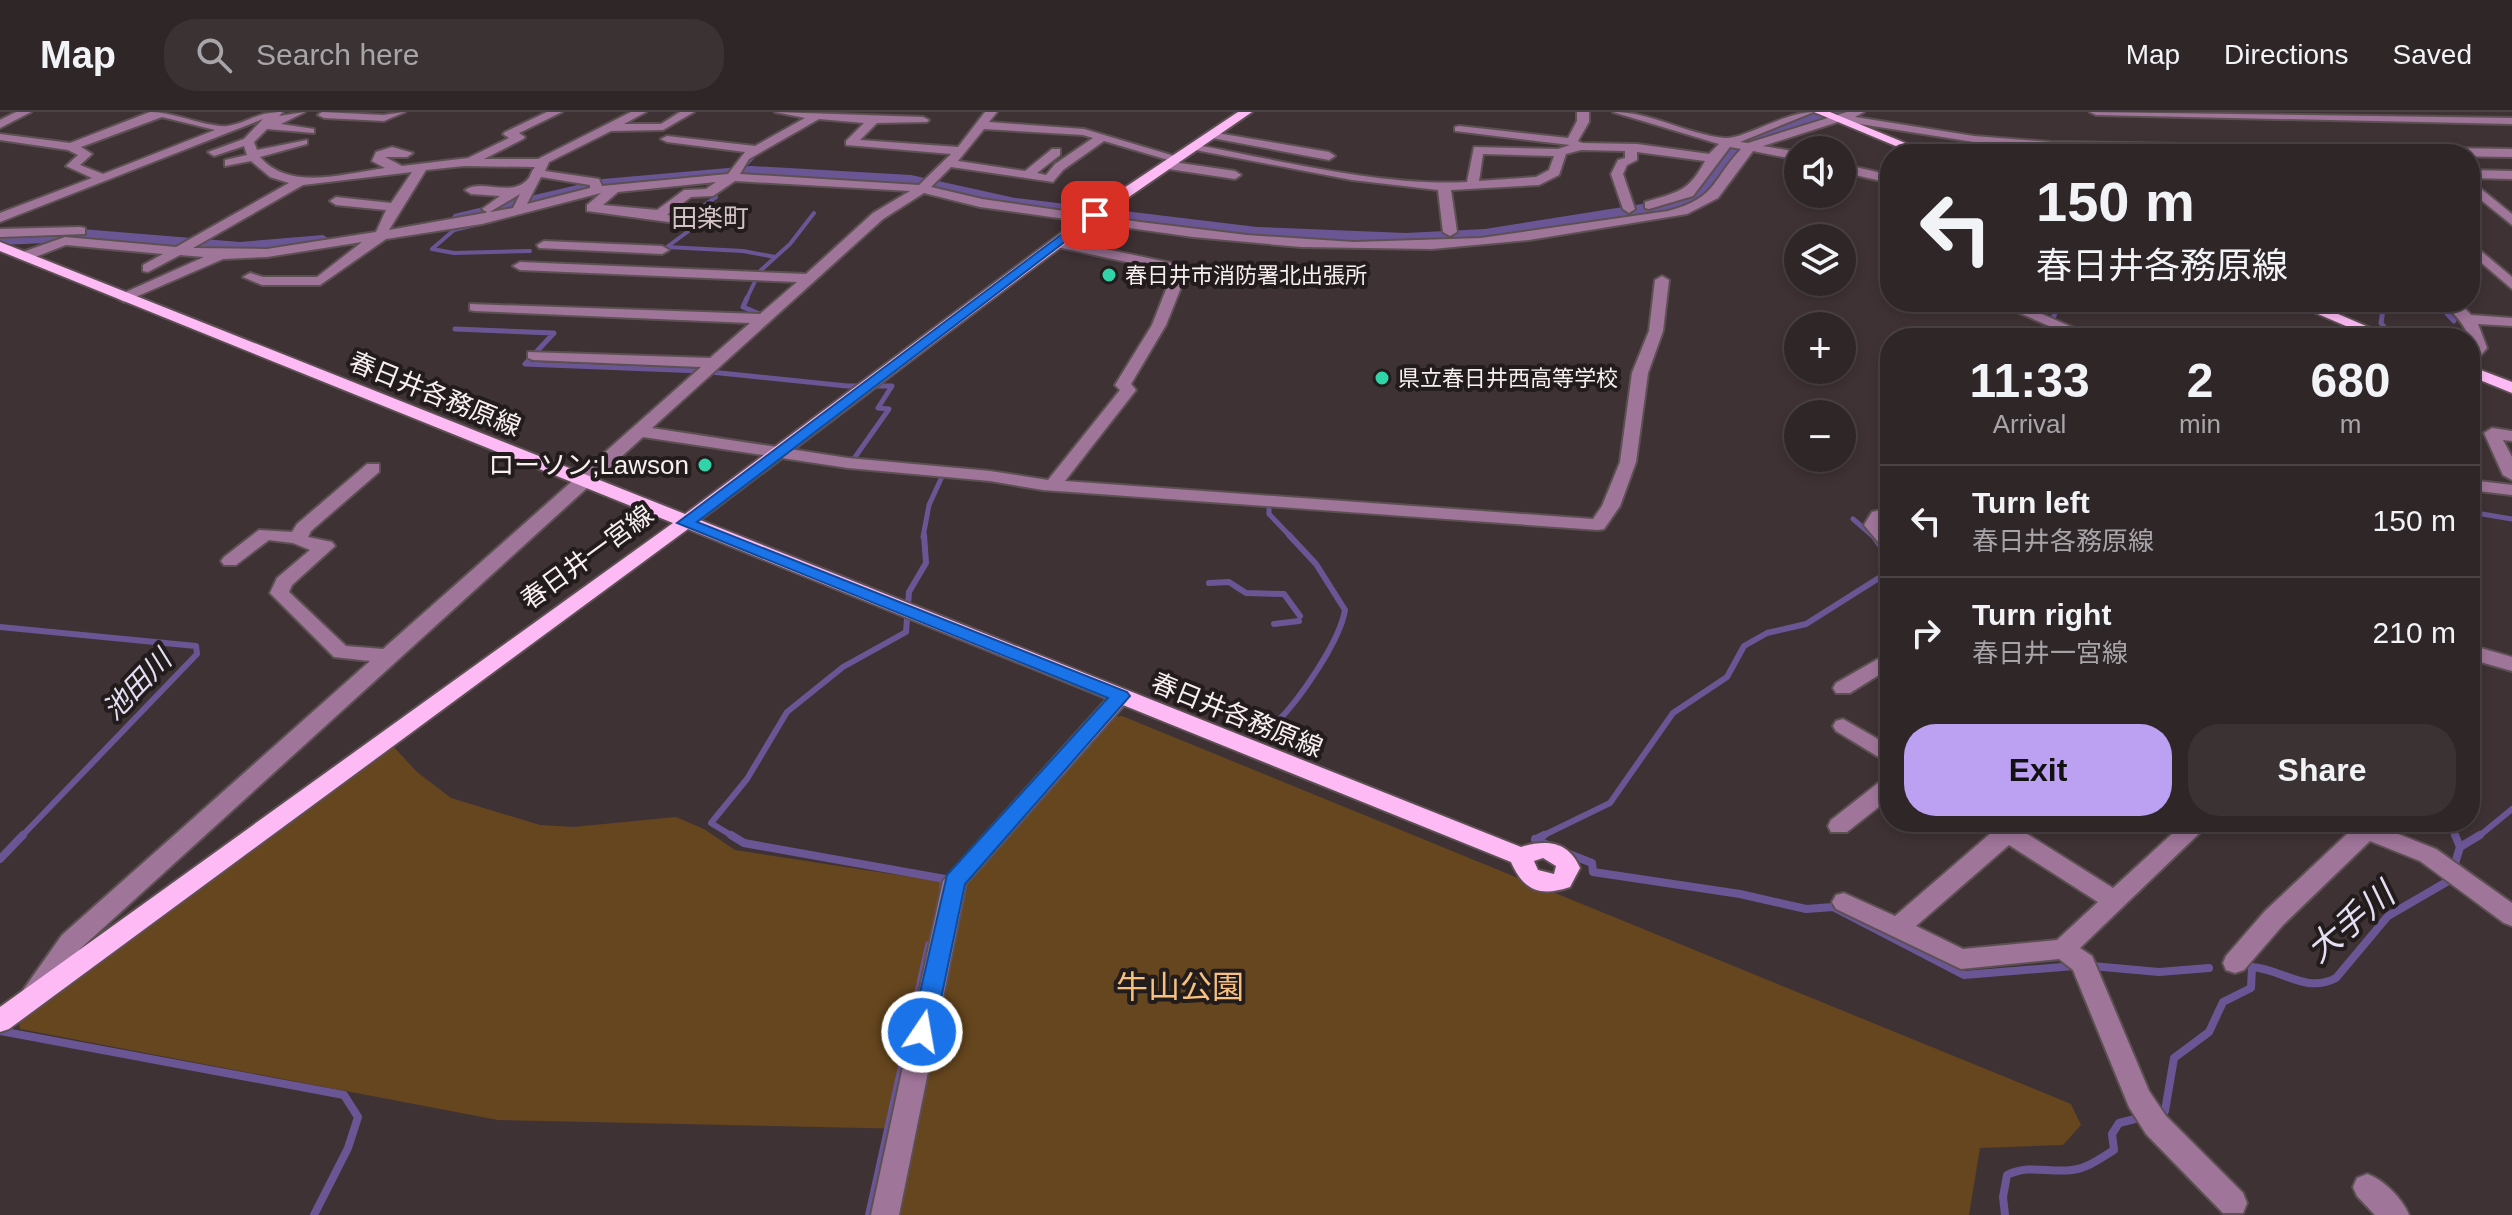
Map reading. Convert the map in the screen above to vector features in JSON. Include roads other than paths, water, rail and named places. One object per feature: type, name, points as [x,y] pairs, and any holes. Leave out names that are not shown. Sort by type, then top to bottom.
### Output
[{"type":"main road","name":"春日井一宮線","points":[[15,1011],[685,523],[1100,211],[1246,112]]},
{"type":"main road","points":[[1820,112],[1902,144]]},
{"type":"main road","name":"春日井各務原線","points":[[0,246],[1520,856]]},
{"type":"main road","points":[[2322,312],[2363,328]]},
{"type":"main road","points":[[2480,375],[2512,388]]},
{"type":"street","points":[[0,125],[25,112]]},
{"type":"street","points":[[71,147],[159,112],[227,130]]},
{"type":"street","points":[[0,218],[227,130],[266,117],[299,112]]},
{"type":"street","points":[[324,115],[384,118],[399,112]]},
{"type":"street","points":[[528,112],[551,114]]},
{"type":"street","points":[[0,233],[68,230],[189,245],[223,255],[267,253],[384,226],[518,203],[536,173],[606,129],[640,112]]},
{"type":"street","points":[[606,129],[663,127],[688,112]]},
{"type":"street","points":[[781,112],[923,120]]},
{"type":"street","points":[[15,1011],[71,942],[760,319],[878,216],[949,163],[991,112]]},
{"type":"street","points":[[1576,144],[1577,127],[1583,122],[1583,112]]},
{"type":"street","points":[[1619,112],[1730,143],[1784,153]]},
{"type":"street","points":[[1138,211],[1251,228],[1381,234],[1504,228],[1666,202],[1689,193],[1700,182],[1712,158],[1730,143],[1808,112]]},
{"type":"street","points":[[248,141],[253,156],[268,172],[294,181],[471,162],[560,175],[614,189],[734,174],[868,183],[926,183],[1100,211],[1211,235],[1406,246],[1506,240],[1684,211],[1719,192],[1737,157],[1750,146],[1858,112]]},
{"type":"street","points":[[2096,112],[2380,115],[2512,121]]},
{"type":"street","points":[[2135,112],[2169,144]]},
{"type":"street","points":[[471,162],[519,137],[509,134],[551,114]]},
{"type":"street","points":[[614,189],[592,208],[660,214],[688,193],[709,193],[734,174],[739,162],[755,150],[821,114]]},
{"type":"street","points":[[2380,115],[2421,144]]},
{"type":"street","points":[[229,163],[306,136],[266,117]]},
{"type":"street","points":[[214,152],[248,141],[266,117]]},
{"type":"street","points":[[1840,118],[2014,143],[2046,144]]},
{"type":"street","points":[[875,119],[850,143],[961,151]]},
{"type":"street","points":[[1629,209],[1617,174],[1622,163],[1631,160],[1648,122]]},
{"type":"street","points":[[980,125],[1074,131],[1119,142],[1170,162],[1235,175]]},
{"type":"street","points":[[1459,129],[1712,158]]},
{"type":"street","points":[[1211,135],[1329,156]]},
{"type":"street","points":[[0,137],[71,147],[86,154],[72,166],[103,178]]},
{"type":"street","points":[[1036,177],[1049,179],[1059,167],[1103,137]]},
{"type":"street","points":[[667,139],[755,150]]},
{"type":"street","points":[[1080,162],[1119,142]]},
{"type":"street","points":[[1473,183],[1478,150],[1561,152],[1576,144]]},
{"type":"street","points":[[1191,148],[1352,176],[1444,187],[1539,181],[1555,172],[1561,152]]},
{"type":"street","points":[[401,170],[378,161],[380,155],[392,151],[407,153]]},
{"type":"street","points":[[949,163],[1027,175],[1056,152]]},
{"type":"street","points":[[2480,153],[2512,153]]},
{"type":"street","points":[[2497,153],[2512,162]]},
{"type":"street","points":[[560,175],[582,162]]},
{"type":"street","points":[[148,268],[245,214],[311,167]]},
{"type":"street","points":[[250,277],[262,281],[320,281],[384,226],[422,167]]},
{"type":"street","points":[[1856,171],[1880,177]]},
{"type":"street","points":[[2480,174],[2512,175]]},
{"type":"street","points":[[25,256],[65,241],[189,245],[280,242],[488,209],[636,178]]},
{"type":"street","points":[[926,183],[980,203],[1100,211],[1123,208]]},
{"type":"street","points":[[1444,187],[1450,232]]},
{"type":"street","points":[[471,190],[518,203]]},
{"type":"street","points":[[2480,192],[2509,216]]},
{"type":"street","points":[[336,201],[384,226]]},
{"type":"street","points":[[217,212],[245,214]]},
{"type":"street","points":[[353,214],[384,226]]},
{"type":"street","points":[[660,214],[660,218],[698,222]]},
{"type":"street","points":[[1054,484],[1128,390],[1123,385],[1159,325],[1184,270],[1058,243]]},
{"type":"street","points":[[544,245],[662,250]]},
{"type":"street","points":[[124,298],[223,255]]},
{"type":"street","points":[[2480,256],[2512,285]]},
{"type":"street","points":[[520,266],[809,278]]},
{"type":"street","points":[[2480,266],[2512,269]]},
{"type":"street","points":[[639,431],[878,467],[1054,484],[1598,525],[1611,506],[1628,462],[1640,373],[1656,331],[1662,280]]},
{"type":"street","points":[[475,307],[760,319]]},
{"type":"street","points":[[2026,312],[2065,328]]},
{"type":"street","points":[[2461,312],[2475,328]]},
{"type":"street","points":[[2468,319],[2512,322]]},
{"type":"street","points":[[533,355],[714,363]]},
{"type":"street","points":[[2512,436],[2492,433],[2512,475]]},
{"type":"street","points":[[298,538],[303,528],[373,468]]},
{"type":"street","points":[[2480,486],[2512,490]]},
{"type":"street","points":[[1880,516],[1873,525],[1880,533]]},
{"type":"street","points":[[230,561],[265,534],[298,538],[306,544],[326,546],[284,582],[279,593],[341,652],[385,656]]},
{"type":"street","points":[[2480,655],[2512,664]]},
{"type":"street","points":[[1843,688],[1880,665]]},
{"type":"street","points":[[885,1215],[955,881],[1121,696]]},
{"type":"street","points":[[1843,726],[1880,750]]},
{"type":"street","points":[[1839,826],[1880,794]]},
{"type":"street","points":[[1898,927],[2000,832]]},
{"type":"street","points":[[2015,832],[2115,901]]},
{"type":"street","points":[[1844,902],[1961,959],[2063,949],[2189,832]]},
{"type":"street","points":[[2235,963],[2274,918],[2362,832]]},
{"type":"street","points":[[2378,832],[2428,855],[2512,916]]},
{"type":"street","points":[[2063,949],[2083,963],[2139,1098],[2156,1125],[2233,1203]]},
{"type":"street","points":[[2367,1187],[2395,1215]]},
{"type":"waterway","points":[[462,219],[603,185],[751,172],[911,181],[1015,204],[1257,234],[1406,240],[1485,236],[1673,206],[1710,187],[1724,157],[1737,146],[1832,112]]},
{"type":"waterway","points":[[743,172],[742,168],[756,154]]},
{"type":"waterway","points":[[715,192],[716,197],[699,209],[714,212],[667,247],[743,251],[775,257]]},
{"type":"waterway","points":[[746,300],[760,271],[790,244],[814,213]]},
{"type":"waterway","points":[[496,220],[454,230],[432,249],[454,253],[530,251]]},
{"type":"waterway","points":[[0,238],[69,235],[240,249],[323,242]]},
{"type":"waterway","points":[[747,298],[743,307],[762,315]]},
{"type":"waterway","name":"大手川","points":[[2055,312],[2052,321],[2056,322]]},
{"type":"waterway","points":[[2383,312],[2381,323],[2385,328]]},
{"type":"waterway","points":[[2446,312],[2454,321]]},
{"type":"waterway","points":[[455,329],[554,333],[525,364],[701,371],[847,386],[892,386],[878,408],[889,409],[853,460],[858,460]]},
{"type":"waterway","points":[[923,537],[929,505],[945,470]]},
{"type":"waterway","points":[[1269,504],[1269,514],[1291,537]]},
{"type":"waterway","points":[[2480,514],[2512,519]]},
{"type":"waterway","points":[[1853,519],[1874,537]]},
{"type":"waterway","points":[[734,837],[711,823],[747,779],[787,712],[843,667],[906,632],[909,592],[926,563],[924,535]]},
{"type":"waterway","points":[[1271,736],[1279,729],[1277,722],[1297,699],[1327,653],[1345,610],[1316,564],[1289,535]]},
{"type":"waterway","points":[[1873,535],[1880,545]]},
{"type":"waterway","points":[[1540,837],[1610,803],[1673,713],[1727,677],[1744,646],[1767,633],[1806,624],[1880,577]]},
{"type":"waterway","points":[[1209,583],[1229,582],[1246,593],[1284,594],[1300,616]]},
{"type":"waterway","points":[[1274,624],[1299,621]]},
{"type":"waterway","name":"池田川","points":[[0,627],[196,646],[197,654],[21,837]]},
{"type":"waterway","points":[[2478,837],[2512,809]]},
{"type":"waterway","name":"大手川","points":[[2454,832],[2456,837]]},
{"type":"waterway","name":"池田川","points":[[0,859],[23,835]]},
{"type":"waterway","points":[[731,835],[744,843],[945,879],[943,887]]},
{"type":"waterway","points":[[1540,837],[1544,835]]},
{"type":"waterway","name":"大手川","points":[[2455,835],[2460,847]]},
{"type":"waterway","points":[[2460,847],[2480,835]]},
{"type":"waterway","points":[[1536,839],[1540,837]]},
{"type":"waterway","points":[[1535,839],[1550,846]]},
{"type":"waterway","name":"大手川","points":[[2157,1113],[2165,1111],[2174,1058],[2209,1032],[2223,1002],[2251,988],[2252,967],[2304,982],[2325,982],[2336,978],[2388,916],[2450,880],[2460,847]]},
{"type":"waterway","points":[[1564,852],[1592,863],[1593,872],[1740,894],[1806,909],[1833,907],[1964,975],[2074,966]]},
{"type":"waterway","points":[[869,1215],[929,945]]},
{"type":"waterway","points":[[2092,966],[2159,972],[2209,968]]},
{"type":"waterway","name":"池田川","points":[[0,1031],[344,1095],[358,1117],[348,1148],[314,1215]]},
{"type":"waterway","name":"大手川","points":[[2005,1215],[2003,1197],[2007,1175],[2031,1169],[2072,1170],[2089,1165],[2114,1150],[2112,1134],[2119,1123],[2143,1117]]},
{"type":"place","name":"春日井市消防署北出張所","points":[[1109,275]]},
{"type":"place","name":"県立春日井西高等学校","points":[[1382,378]]},
{"type":"place","name":"ローソン;Lawson","points":[[705,465]]},
{"type":"district","name":"田楽町","points":[[710,218]]},
{"type":"park label","name":"牛山公園","points":[[1180,987]]}]
